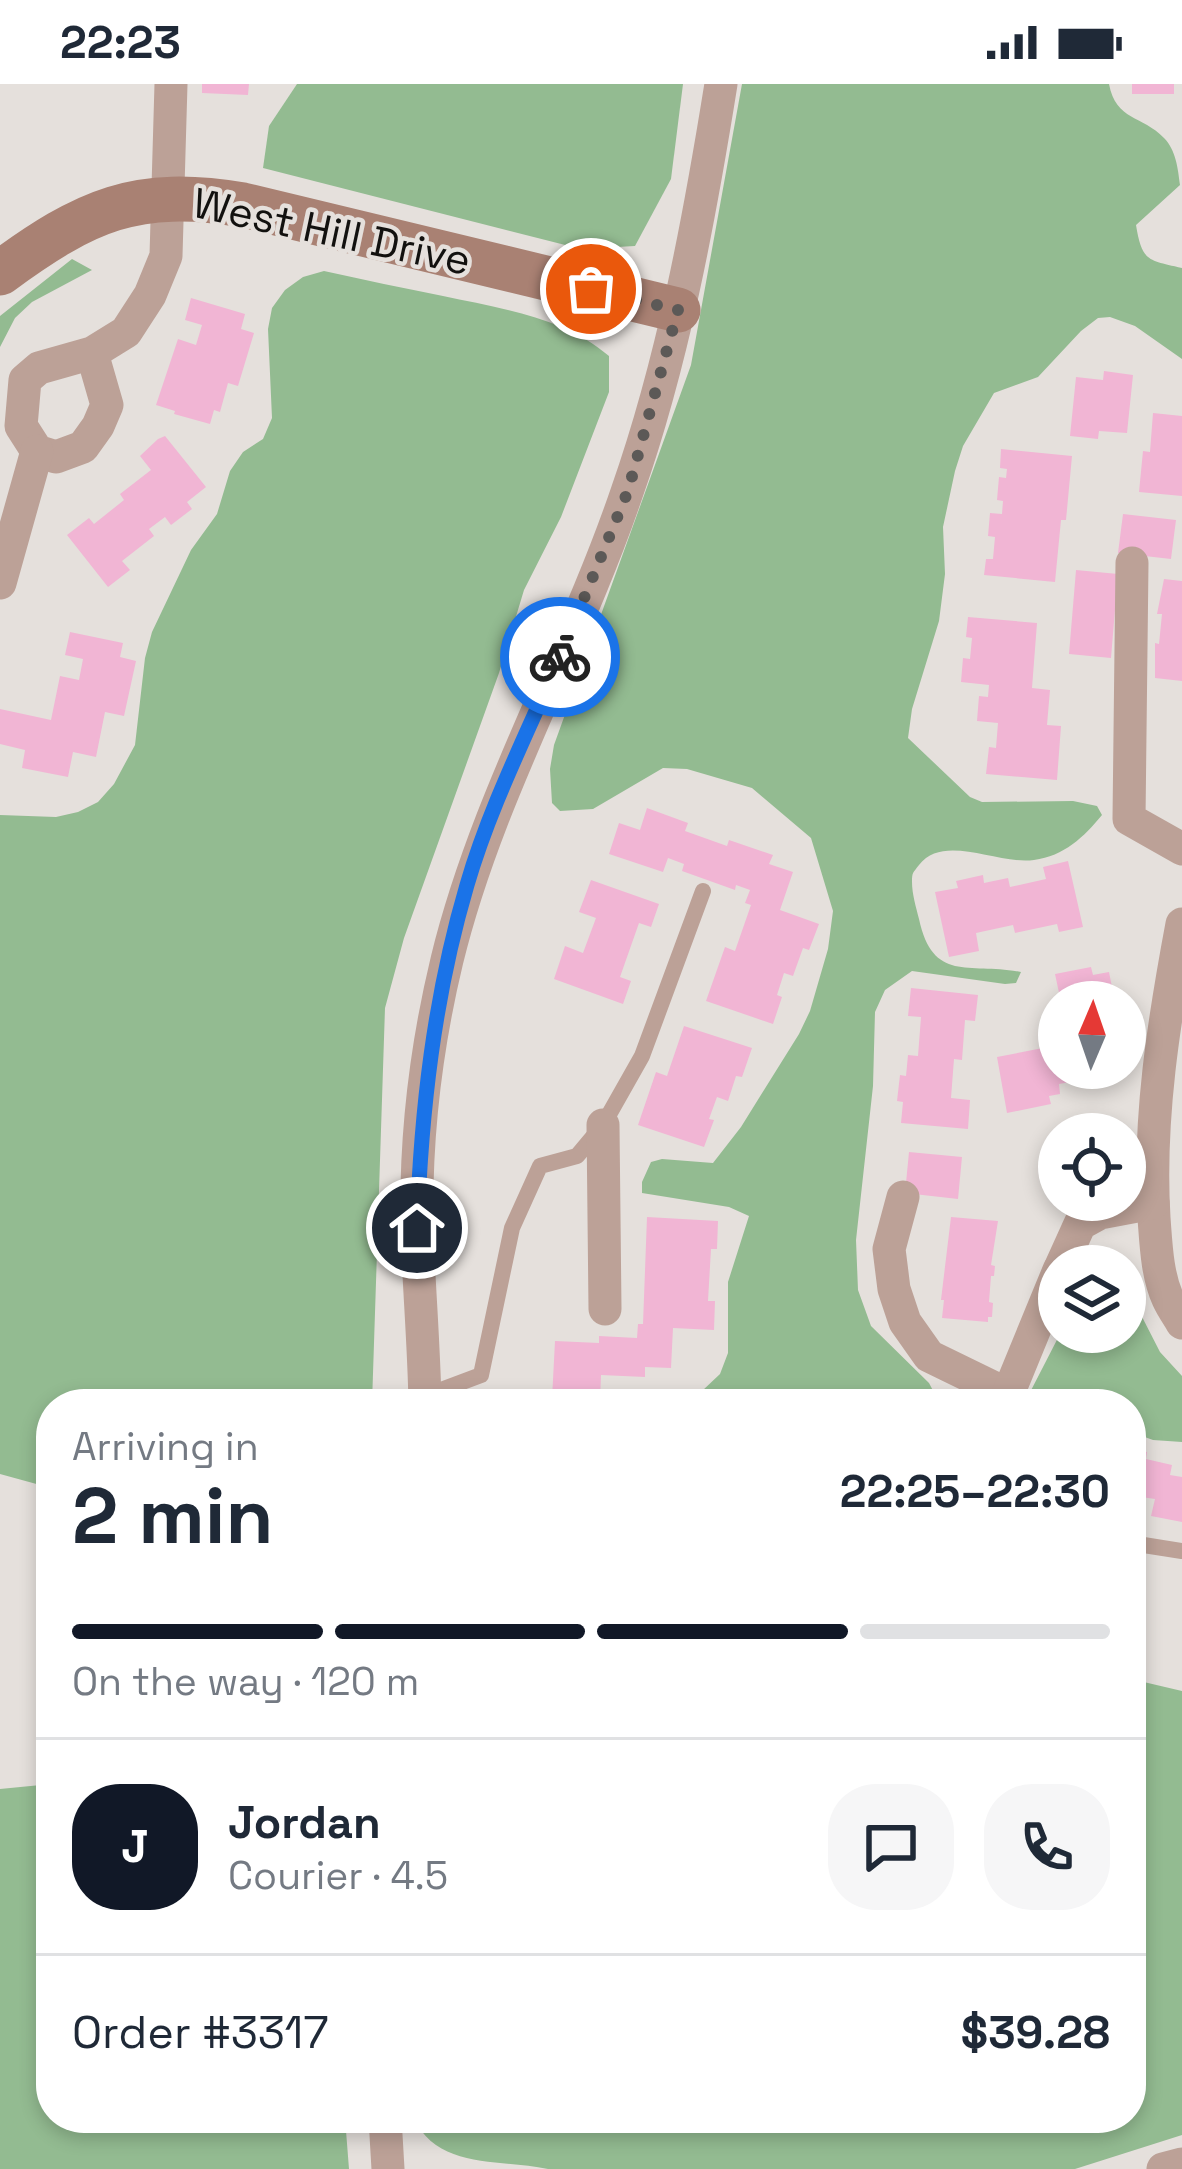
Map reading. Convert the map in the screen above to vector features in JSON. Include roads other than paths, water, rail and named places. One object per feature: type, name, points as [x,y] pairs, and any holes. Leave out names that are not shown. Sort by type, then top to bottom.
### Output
[{"type":"street","points":[[92,353],[106,405],[98,426],[83,447],[56,457],[37,451],[21,426],[25,380],[40,368],[92,353],[126,332],[150,295],[166,256],[170,84]]},
{"type":"street","points":[[424,1389],[417,1228],[420,1142],[446,964],[468,881],[498,800],[628,491],[678,310],[722,84]]},
{"type":"street","name":"West Hill Drive","points":[[0,273],[76,223],[122,205],[166,197],[204,199],[678,310]]},
{"type":"street","points":[[0,583],[37,451]]},
{"type":"street","points":[[1132,563],[1129,819],[1182,849]]},
{"type":"street","points":[[1182,924],[1154,1129],[1156,1252],[1167,1297],[1182,1323]]},
{"type":"street","points":[[603,1125],[605,1309]]},
{"type":"street","points":[[903,1197],[889,1249],[894,1289],[905,1322],[929,1356],[987,1389]]},
{"type":"street","points":[[1070,1245],[1080,1224],[1100,1213],[1154,1203]]},
{"type":"street","points":[[1009,1389],[1038,1320]]},
{"type":"street","points":[[386,2133],[388,2169]]},
{"type":"street","points":[[1163,2169],[1182,2164]]},
{"type":"lane","points":[[450,1389],[481,1375],[512,1228],[540,1166],[577,1156],[603,1125],[642,1056],[703,891]]},
{"type":"lane","points":[[1146,1545],[1182,1551]]}]
